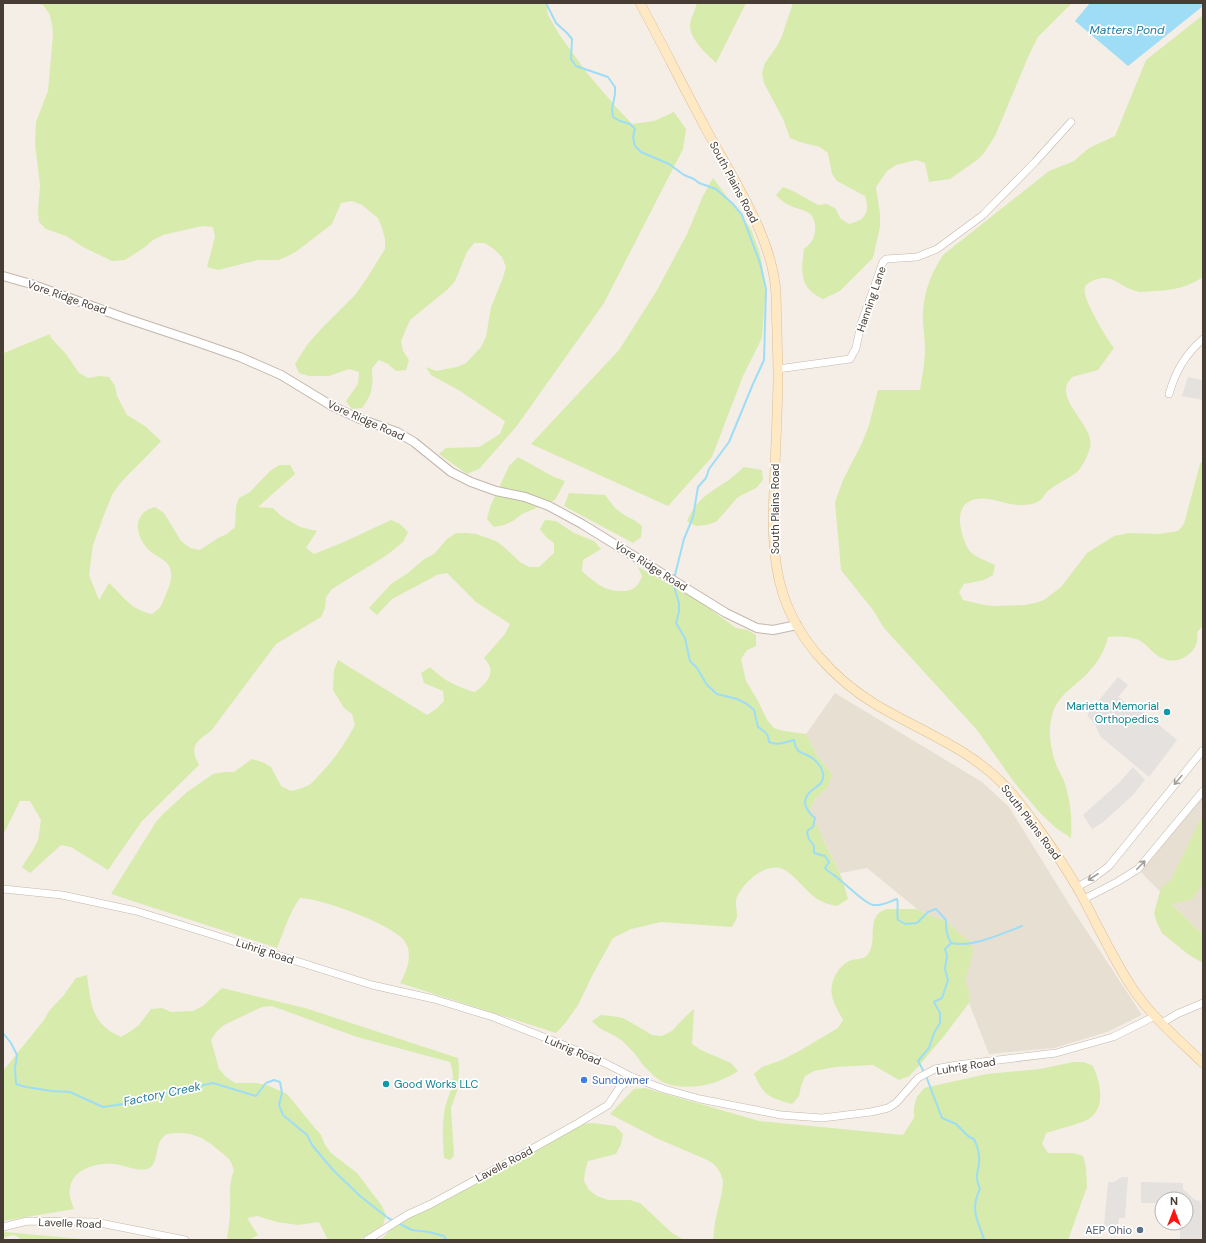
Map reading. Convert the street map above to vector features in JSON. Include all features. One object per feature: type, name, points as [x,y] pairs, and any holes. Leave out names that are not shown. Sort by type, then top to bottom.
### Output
[{"type":"main road","name":"South Plains Road","points":[[640,3],[757,225],[769,256],[775,284],[778,369],[773,538],[777,570],[784,597],[797,625],[813,650],[834,673],[856,692],[959,750],[983,767],[1004,785],[1025,810],[1077,886],[1122,972],[1135,992],[1155,1016],[1203,1063]]},
{"type":"street","name":"Hanning Lane","points":[[778,369],[850,359],[856,348],[861,324],[883,262],[886,259],[917,257],[937,249],[983,215],[1035,162],[1071,122]]},
{"type":"street","name":"Vore Ridge Road","points":[[3,276],[31,284],[240,357],[281,375],[332,406],[360,419],[397,432],[414,442],[451,472],[471,482],[496,491],[525,497],[549,506],[582,524],[726,613],[757,628],[773,630],[797,625]]},
{"type":"street","points":[[1169,394],[1180,365],[1193,348],[1203,339]]},
{"type":"street","points":[[1077,886],[1109,866],[1203,750]]},
{"type":"street","points":[[1084,899],[1138,869],[1203,791]]},
{"type":"street","name":"Luhrig Road","points":[[3,890],[62,896],[136,911],[372,985],[434,999],[500,1020],[561,1044],[605,1063],[632,1077],[664,1089],[714,1102],[781,1115],[822,1118],[871,1112],[888,1108],[896,1103],[918,1078],[935,1069],[1056,1053],[1113,1037],[1155,1016]]},
{"type":"street","points":[[1162,1023],[1177,1014],[1203,1003]]},
{"type":"street","name":"Lavelle Road","points":[[367,1240],[407,1215],[431,1204],[514,1159],[608,1105],[620,1087],[632,1077]]},
{"type":"street","name":"Lavelle Road","points":[[3,1227],[27,1221],[95,1222],[185,1240]]},
{"type":"shaded area","points":[[1188,377],[1203,380],[1203,400],[1182,396]]},
{"type":"shaded area","points":[[1118,677],[1128,685],[1118,697],[1128,704],[1130,701],[1177,740],[1149,777],[1100,736],[1095,724],[1087,715]]},
{"type":"shaded area","points":[[835,693],[982,782],[1009,807],[1069,904],[1142,1015],[1107,1032],[1054,1048],[989,1054],[969,1003],[970,992],[965,983],[972,942],[962,936],[946,921],[917,909],[867,868],[840,873],[810,809],[815,799],[823,792],[832,774],[818,757],[806,734]]},
{"type":"shaded area","points":[[1133,767],[1145,780],[1132,796],[1102,823],[1092,829],[1083,815],[1119,783]]},
{"type":"shaded area","points":[[1203,790],[1203,935],[1138,869]]},
{"type":"shaded area","points":[[1122,1177],[1128,1177],[1125,1218],[1119,1218],[1118,1227],[1104,1226],[1108,1182],[1114,1182]]},
{"type":"shaded area","points":[[1141,1182],[1183,1183],[1183,1189],[1185,1191],[1154,1191],[1154,1203],[1141,1203]]},
{"type":"shaded area","points":[[1194,1199],[1201,1201],[1202,1240],[1180,1240],[1180,1231],[1194,1231]]},
{"type":"green space","points":[[34,3],[546,3],[548,15],[559,34],[587,73],[616,107],[632,124],[654,121],[674,112],[686,129],[683,149],[604,303],[516,427],[479,469],[467,474],[439,454],[446,448],[479,447],[500,434],[505,421],[460,391],[431,375],[426,367],[436,371],[457,367],[466,363],[481,347],[486,337],[491,307],[506,267],[502,257],[485,243],[474,243],[467,252],[455,281],[448,289],[410,320],[401,341],[403,351],[409,360],[406,370],[396,371],[388,364],[379,360],[372,368],[372,384],[368,398],[362,408],[352,409],[346,401],[358,384],[359,372],[349,369],[329,376],[309,376],[299,373],[295,364],[307,345],[355,295],[385,249],[385,239],[378,218],[362,205],[352,201],[341,203],[332,224],[297,251],[288,256],[278,260],[258,260],[218,270],[207,267],[215,237],[213,227],[203,226],[163,235],[153,240],[125,260],[112,261],[83,247],[66,236],[46,229],[39,222],[38,211],[40,185],[35,144],[36,122],[48,91],[53,35],[49,13],[43,5]]},
{"type":"green space","points":[[697,3],[746,3],[716,63],[695,41],[690,30],[690,24]]},
{"type":"green space","points":[[793,3],[1072,3],[1038,37],[995,136],[984,153],[977,160],[950,179],[929,182],[925,163],[916,160],[896,165],[887,171],[876,187],[880,214],[880,227],[873,258],[840,291],[823,299],[809,290],[803,278],[802,272],[804,249],[813,239],[815,231],[814,219],[809,213],[787,204],[776,195],[783,187],[818,205],[827,204],[836,209],[840,218],[849,224],[863,218],[867,211],[867,207],[865,196],[837,181],[832,174],[828,153],[820,147],[790,138],[783,119],[764,83],[762,73],[765,63],[782,36]]},
{"type":"green space","points":[[1203,15],[1203,277],[1181,287],[1169,290],[1144,292],[1132,290],[1108,278],[1095,280],[1086,285],[1085,293],[1089,306],[1114,348],[1098,370],[1072,377],[1067,384],[1066,392],[1068,401],[1089,434],[1091,443],[1086,458],[1076,473],[1052,487],[1037,502],[1018,505],[988,499],[976,499],[965,504],[962,509],[960,520],[963,537],[971,552],[977,557],[995,565],[993,575],[984,580],[964,584],[959,592],[963,600],[995,606],[1025,605],[1035,603],[1044,600],[1061,587],[1087,553],[1114,536],[1129,533],[1159,534],[1178,531],[1184,524],[1200,464],[1203,460],[1203,626],[1197,632],[1197,642],[1195,647],[1189,654],[1180,659],[1166,660],[1157,655],[1139,640],[1116,636],[1108,637],[1104,650],[1097,661],[1087,674],[1061,697],[1052,715],[1050,730],[1051,745],[1057,767],[1069,798],[1071,838],[1056,828],[1040,813],[1014,782],[977,730],[884,628],[873,610],[841,570],[835,502],[843,480],[862,443],[869,425],[878,390],[920,390],[925,355],[923,315],[925,295],[943,255],[1049,171],[1074,161],[1089,148],[1115,136],[1146,60]]},
{"type":"green space","points":[[713,178],[751,229],[760,254],[764,276],[765,297],[762,338],[743,376],[712,457],[668,506],[531,444],[619,350],[656,292],[687,234],[703,196]]},
{"type":"green space","points":[[50,334],[51,338],[66,354],[79,373],[88,378],[99,376],[109,377],[115,386],[117,396],[127,415],[145,426],[161,441],[118,486],[112,495],[104,515],[93,545],[89,575],[99,600],[109,583],[128,602],[145,612],[152,614],[162,604],[170,583],[171,571],[166,562],[150,551],[139,535],[138,525],[144,512],[155,507],[164,513],[181,541],[190,548],[200,550],[227,534],[235,527],[236,507],[239,498],[250,492],[270,471],[279,465],[290,465],[295,474],[258,507],[273,508],[281,516],[300,527],[317,531],[306,548],[314,554],[391,520],[400,524],[408,532],[403,542],[387,555],[332,589],[326,597],[325,608],[321,617],[276,644],[211,731],[201,738],[195,745],[194,754],[199,765],[142,821],[108,870],[71,847],[61,845],[30,873],[22,867],[38,840],[41,820],[30,801],[20,801],[3,835],[3,355],[4,353]]},
{"type":"green space","points":[[518,457],[554,477],[565,481],[555,500],[522,514],[513,521],[504,525],[494,527],[487,519],[490,507],[509,466]]},
{"type":"green space","points":[[744,467],[762,470],[763,480],[756,488],[738,497],[716,522],[696,526],[687,521],[690,514],[702,499],[729,480]]},
{"type":"green space","points":[[569,493],[605,495],[615,508],[642,526],[641,537],[633,543],[564,506]]},
{"type":"green space","points":[[545,520],[556,521],[574,533],[594,541],[601,549],[583,560],[582,571],[601,586],[617,591],[632,589],[637,586],[642,576],[638,567],[696,599],[736,628],[747,630],[756,635],[756,646],[747,650],[741,659],[746,681],[767,720],[774,728],[806,734],[818,757],[832,774],[829,784],[815,799],[810,809],[842,878],[848,899],[837,906],[828,904],[815,897],[794,877],[781,868],[766,869],[753,877],[738,895],[736,900],[737,917],[732,927],[661,922],[631,929],[613,938],[578,1005],[556,1033],[400,983],[406,971],[409,957],[408,948],[403,939],[382,925],[353,912],[323,902],[300,898],[290,916],[277,948],[111,894],[156,822],[187,792],[213,774],[234,772],[252,759],[271,767],[281,786],[291,791],[307,786],[314,781],[336,755],[355,725],[352,714],[344,708],[333,690],[334,670],[338,660],[427,715],[444,701],[443,691],[424,683],[421,673],[430,667],[445,679],[462,688],[475,692],[481,687],[489,678],[491,671],[484,658],[505,634],[510,624],[476,602],[447,573],[437,575],[392,599],[377,615],[369,608],[391,584],[408,573],[424,559],[434,554],[447,539],[456,533],[476,534],[496,541],[520,562],[529,567],[539,567],[554,553],[554,543],[546,537],[540,529]]},
{"type":"green space","points":[[1203,814],[1203,882],[1193,899],[1172,904],[1203,935],[1203,963],[1189,955],[1162,933],[1154,913],[1161,888],[1171,880]]},
{"type":"green space","points":[[887,909],[917,909],[946,921],[962,936],[972,942],[973,952],[965,982],[970,992],[969,1003],[944,1036],[909,1076],[899,1080],[873,1065],[835,1067],[814,1071],[805,1076],[799,1096],[792,1104],[777,1100],[768,1095],[761,1087],[754,1074],[762,1067],[782,1060],[838,1028],[843,1020],[835,1004],[831,990],[835,975],[841,967],[849,961],[864,958],[868,954],[871,949],[873,927],[876,917],[880,912]]},
{"type":"green space","points":[[87,975],[94,1012],[104,1026],[111,1032],[121,1037],[139,1025],[151,1009],[162,1008],[171,1012],[193,1011],[203,1006],[222,988],[305,1008],[458,1058],[458,1088],[451,1108],[454,1156],[450,1160],[444,1158],[443,1141],[445,1107],[453,1077],[450,1062],[357,1037],[272,1006],[262,1007],[224,1025],[216,1032],[211,1040],[219,1069],[226,1077],[235,1083],[256,1083],[267,1085],[287,1094],[321,1135],[325,1145],[331,1153],[357,1173],[382,1206],[386,1215],[383,1225],[359,1240],[328,1240],[319,1222],[298,1225],[277,1222],[257,1216],[247,1218],[258,1235],[249,1240],[227,1240],[230,1215],[230,1186],[234,1170],[231,1162],[207,1141],[192,1134],[186,1133],[171,1133],[162,1138],[154,1163],[147,1169],[136,1169],[120,1165],[105,1164],[82,1170],[72,1181],[70,1188],[70,1196],[74,1209],[3,1221],[3,1071],[76,978]]},
{"type":"green space","points":[[694,1009],[692,1044],[701,1050],[731,1063],[738,1071],[721,1080],[701,1086],[690,1087],[670,1085],[661,1081],[645,1067],[622,1041],[595,1025],[592,1021],[601,1015],[623,1018],[652,1035],[662,1036],[672,1031]]},
{"type":"green space","points":[[1073,1062],[1084,1062],[1093,1066],[1100,1089],[1097,1111],[1092,1117],[1085,1121],[1046,1133],[1042,1144],[1048,1153],[1073,1153],[1083,1156],[1086,1167],[1087,1187],[1068,1240],[713,1240],[723,1181],[720,1172],[714,1164],[656,1138],[610,1114],[634,1089],[645,1088],[759,1121],[903,1135],[914,1118],[914,1107],[917,1097],[924,1088],[987,1074],[1040,1069]]},
{"type":"green space","points":[[594,1123],[615,1126],[623,1134],[621,1144],[616,1154],[588,1161],[584,1181],[589,1190],[597,1196],[608,1200],[630,1200],[640,1203],[672,1233],[684,1240],[381,1240],[394,1226],[494,1174],[583,1124]]},
{"type":"green space","points":[[3,1233],[92,1240],[21,1240],[17,1236],[13,1235],[3,1238]]},
{"type":"water","name":"Matters Pond","points":[[1090,3],[1203,3],[1203,6],[1128,66],[1075,21]]},
{"type":"waterway","points":[[546,3],[556,23],[572,39],[571,59],[576,66],[608,77],[615,87],[612,109],[613,117],[630,124],[635,129],[633,137],[635,146],[641,152],[669,164],[684,175],[699,183],[716,189],[733,204],[742,215],[760,263],[766,289],[764,360],[729,442],[709,469],[706,478],[698,487],[693,517],[684,539],[674,579]]},
{"type":"waterway","points":[[673,583],[679,603],[679,612],[676,623],[685,638],[690,661],[697,668],[707,685],[717,694],[737,699],[747,704],[754,710],[758,727],[768,736],[769,742],[779,744],[794,740],[798,750],[812,758],[821,767],[823,780],[810,792],[805,799],[805,803],[807,809],[815,818],[813,827],[808,830],[807,833],[814,846],[814,853],[825,856],[829,862],[825,868],[869,904],[880,905],[897,899],[898,920],[905,924],[917,923],[928,912],[936,909],[946,920],[947,934],[951,943],[945,949],[947,956],[945,969],[948,980],[942,998],[934,1002],[940,1013],[940,1023],[934,1033],[929,1048],[918,1061],[924,1072]]},
{"type":"waterway","points":[[951,943],[968,944],[977,942],[1022,926]]},
{"type":"waterway","name":"Factory Creek","points":[[3,1033],[11,1043],[17,1055],[15,1068],[16,1084],[52,1091],[70,1092],[103,1107],[130,1103],[165,1093],[213,1083],[256,1096],[266,1083],[274,1080],[280,1082],[282,1093],[279,1105],[283,1115],[307,1135],[312,1145],[333,1170],[360,1196],[394,1221]]},
{"type":"waterway","points":[[926,1076],[942,1118],[956,1124],[969,1137],[974,1139],[977,1145],[979,1157],[977,1179],[980,1189],[975,1202],[975,1208],[977,1220],[984,1239],[981,1240]]},
{"type":"waterway","name":"Factory Creek","points":[[398,1223],[412,1230],[444,1236],[446,1240]]},
{"type":"place","name":"Marietta Memorial Orthopedics","points":[[1167,712]]},
{"type":"place","name":"Sundowner","points":[[584,1080]]},
{"type":"place","name":"Good Works LLC","points":[[386,1084]]},
{"type":"place","name":"AEP Ohio","points":[[1140,1230]]}]
